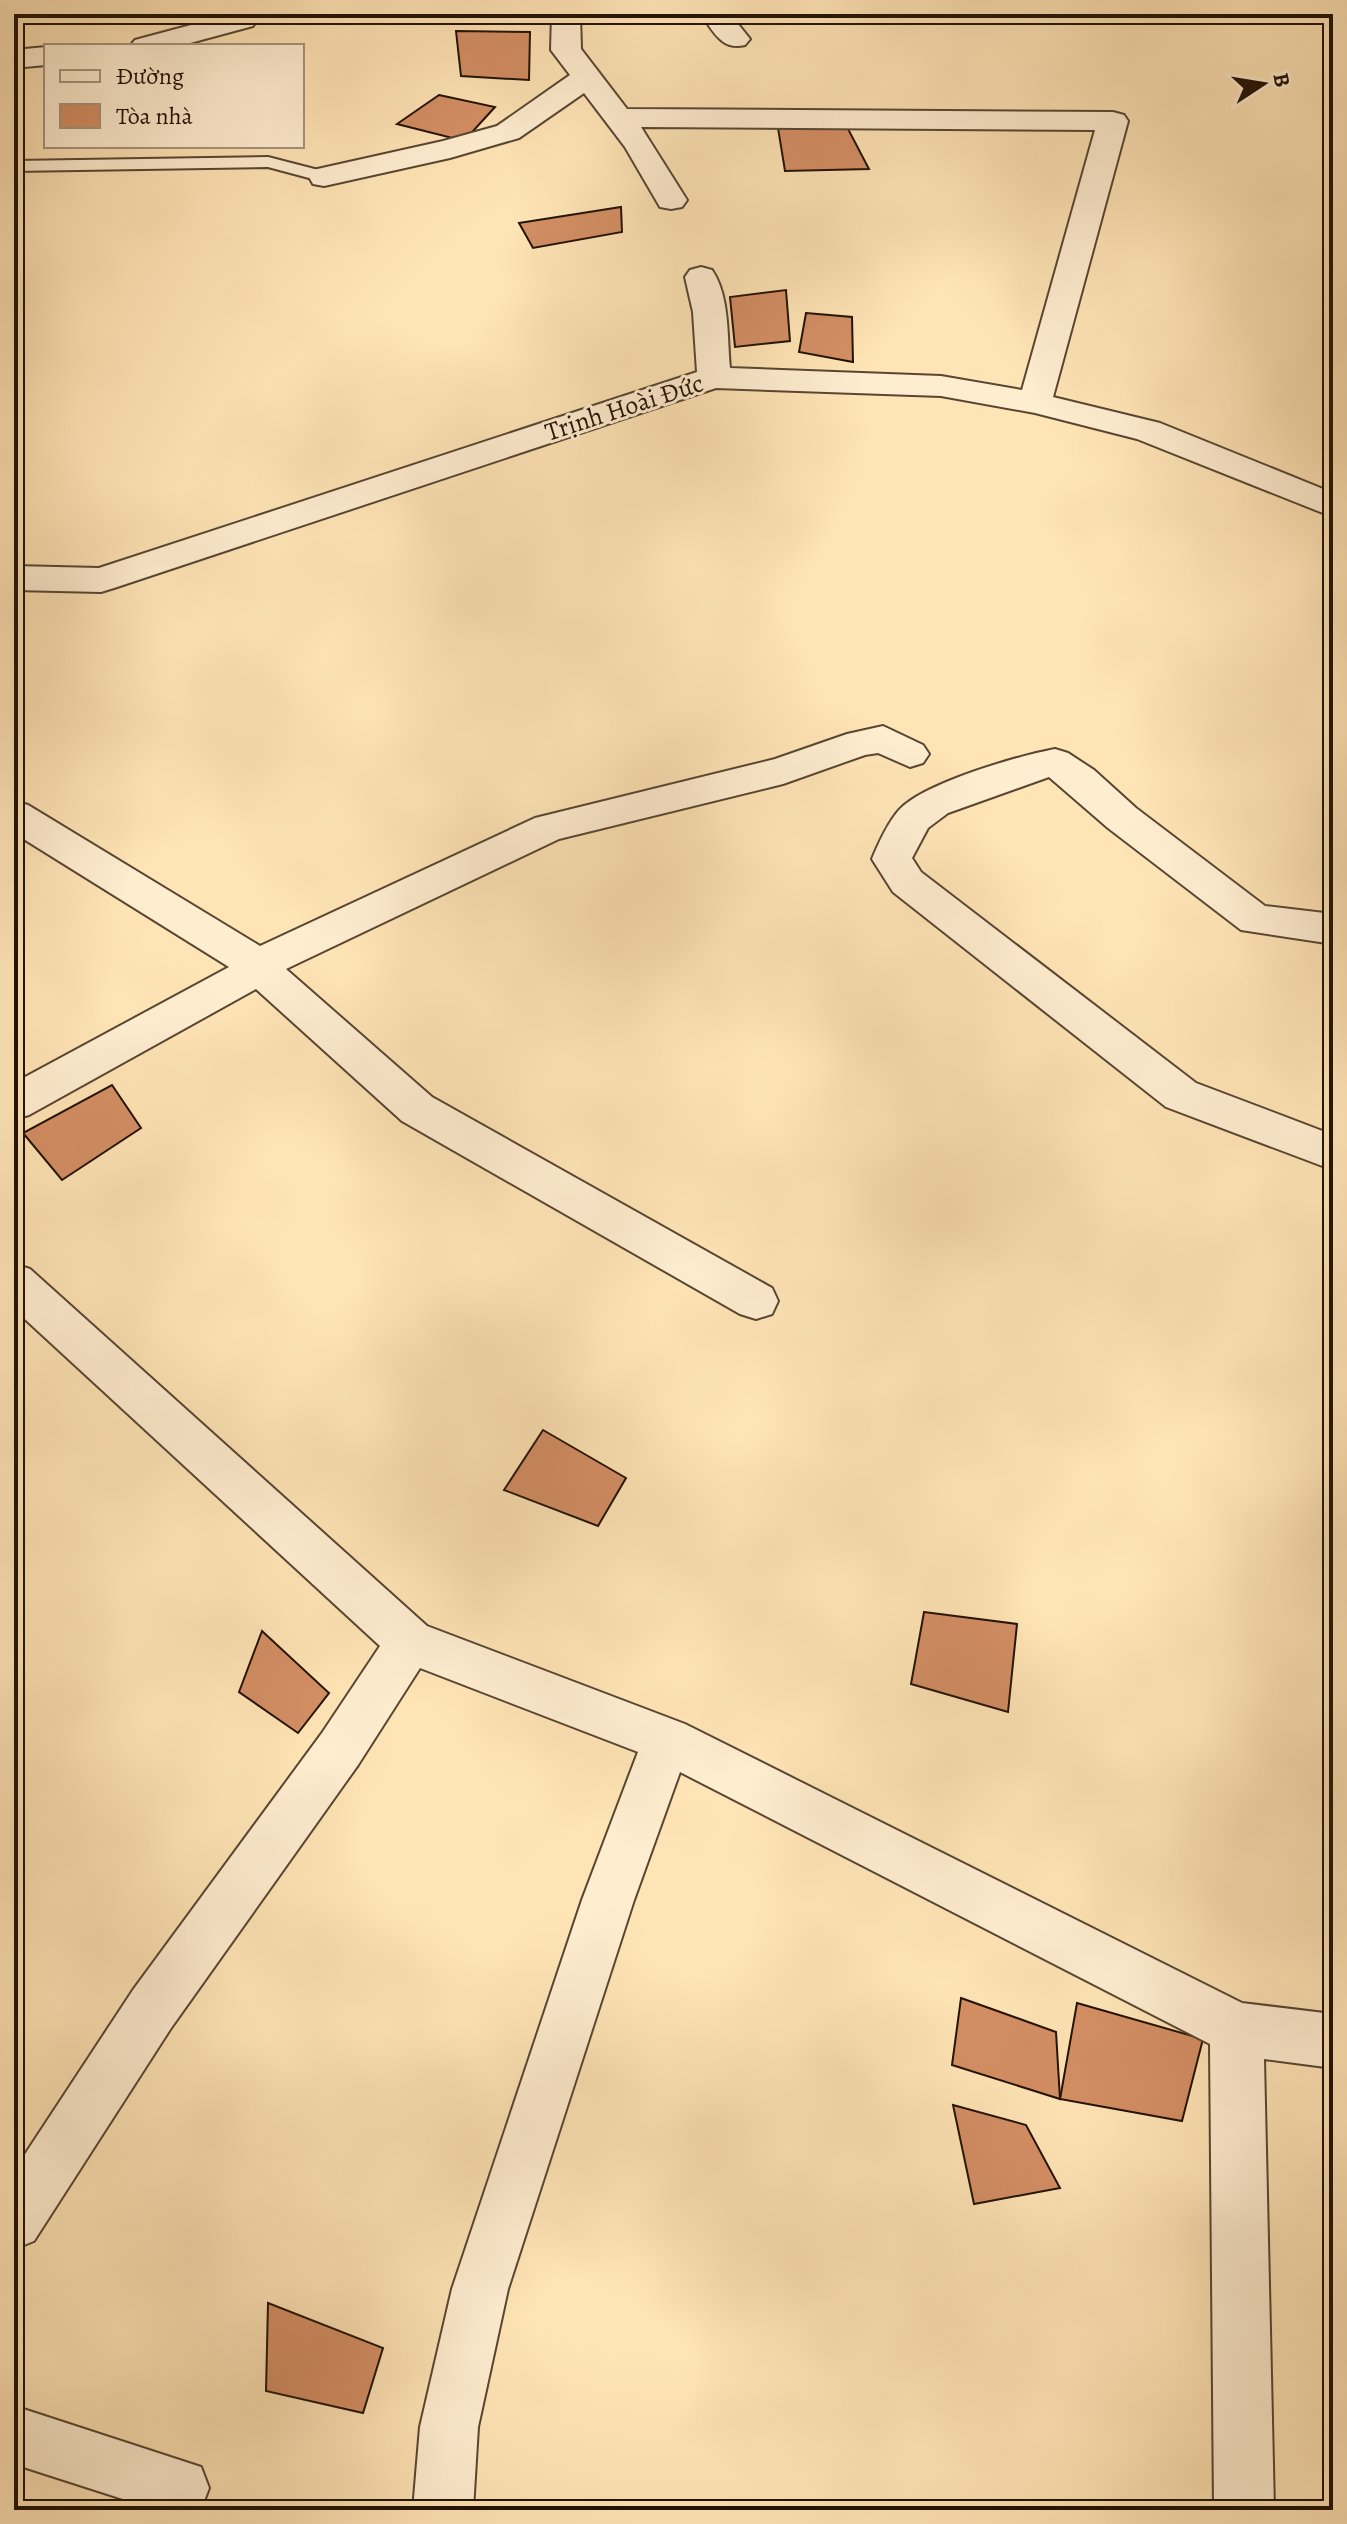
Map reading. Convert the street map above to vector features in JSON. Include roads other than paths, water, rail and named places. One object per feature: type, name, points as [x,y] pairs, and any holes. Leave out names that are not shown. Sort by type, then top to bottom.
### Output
[{"type":"street","points":[[566,14],[566,50],[639,145],[671,200]]},
{"type":"street","points":[[715,14],[735,39]]},
{"type":"street","points":[[153,44],[243,20]]},
{"type":"street","points":[[14,59],[44,56]]},
{"type":"street","points":[[324,177],[450,149],[508,132],[588,76]]},
{"type":"street","points":[[620,118],[1113,121],[1035,403]]},
{"type":"street","points":[[701,277],[709,312],[714,378]]},
{"type":"street","name":"Trịnh Hoài Đức","points":[[14,578],[101,580],[714,378],[941,386],[1035,403],[1148,431],[1333,506]]},
{"type":"street","points":[[14,1103],[255,965],[297,949],[549,828],[783,771],[860,743],[883,739],[910,754]]},
{"type":"street","points":[[1333,929],[1255,920],[1122,818],[1081,780],[1055,762],[1027,767],[939,799],[900,834],[892,859],[907,882],[1181,1095],[1333,1153]]},
{"type":"street","points":[[14,815],[255,965],[417,1109],[756,1301]]},
{"type":"street","points":[[14,1282],[410,1642],[667,1740],[1237,2029],[1333,2041]]},
{"type":"street","points":[[14,2221],[152,2009],[340,1749],[410,1642]]},
{"type":"street","points":[[443,2510],[449,2427],[480,2289],[608,1900],[667,1740]]},
{"type":"street","points":[[1237,2029],[1244,2510]]},
{"type":"street","points":[[14,2435],[180,2488]]},
{"type":"lane","points":[[14,166],[268,162],[324,177]]}]
